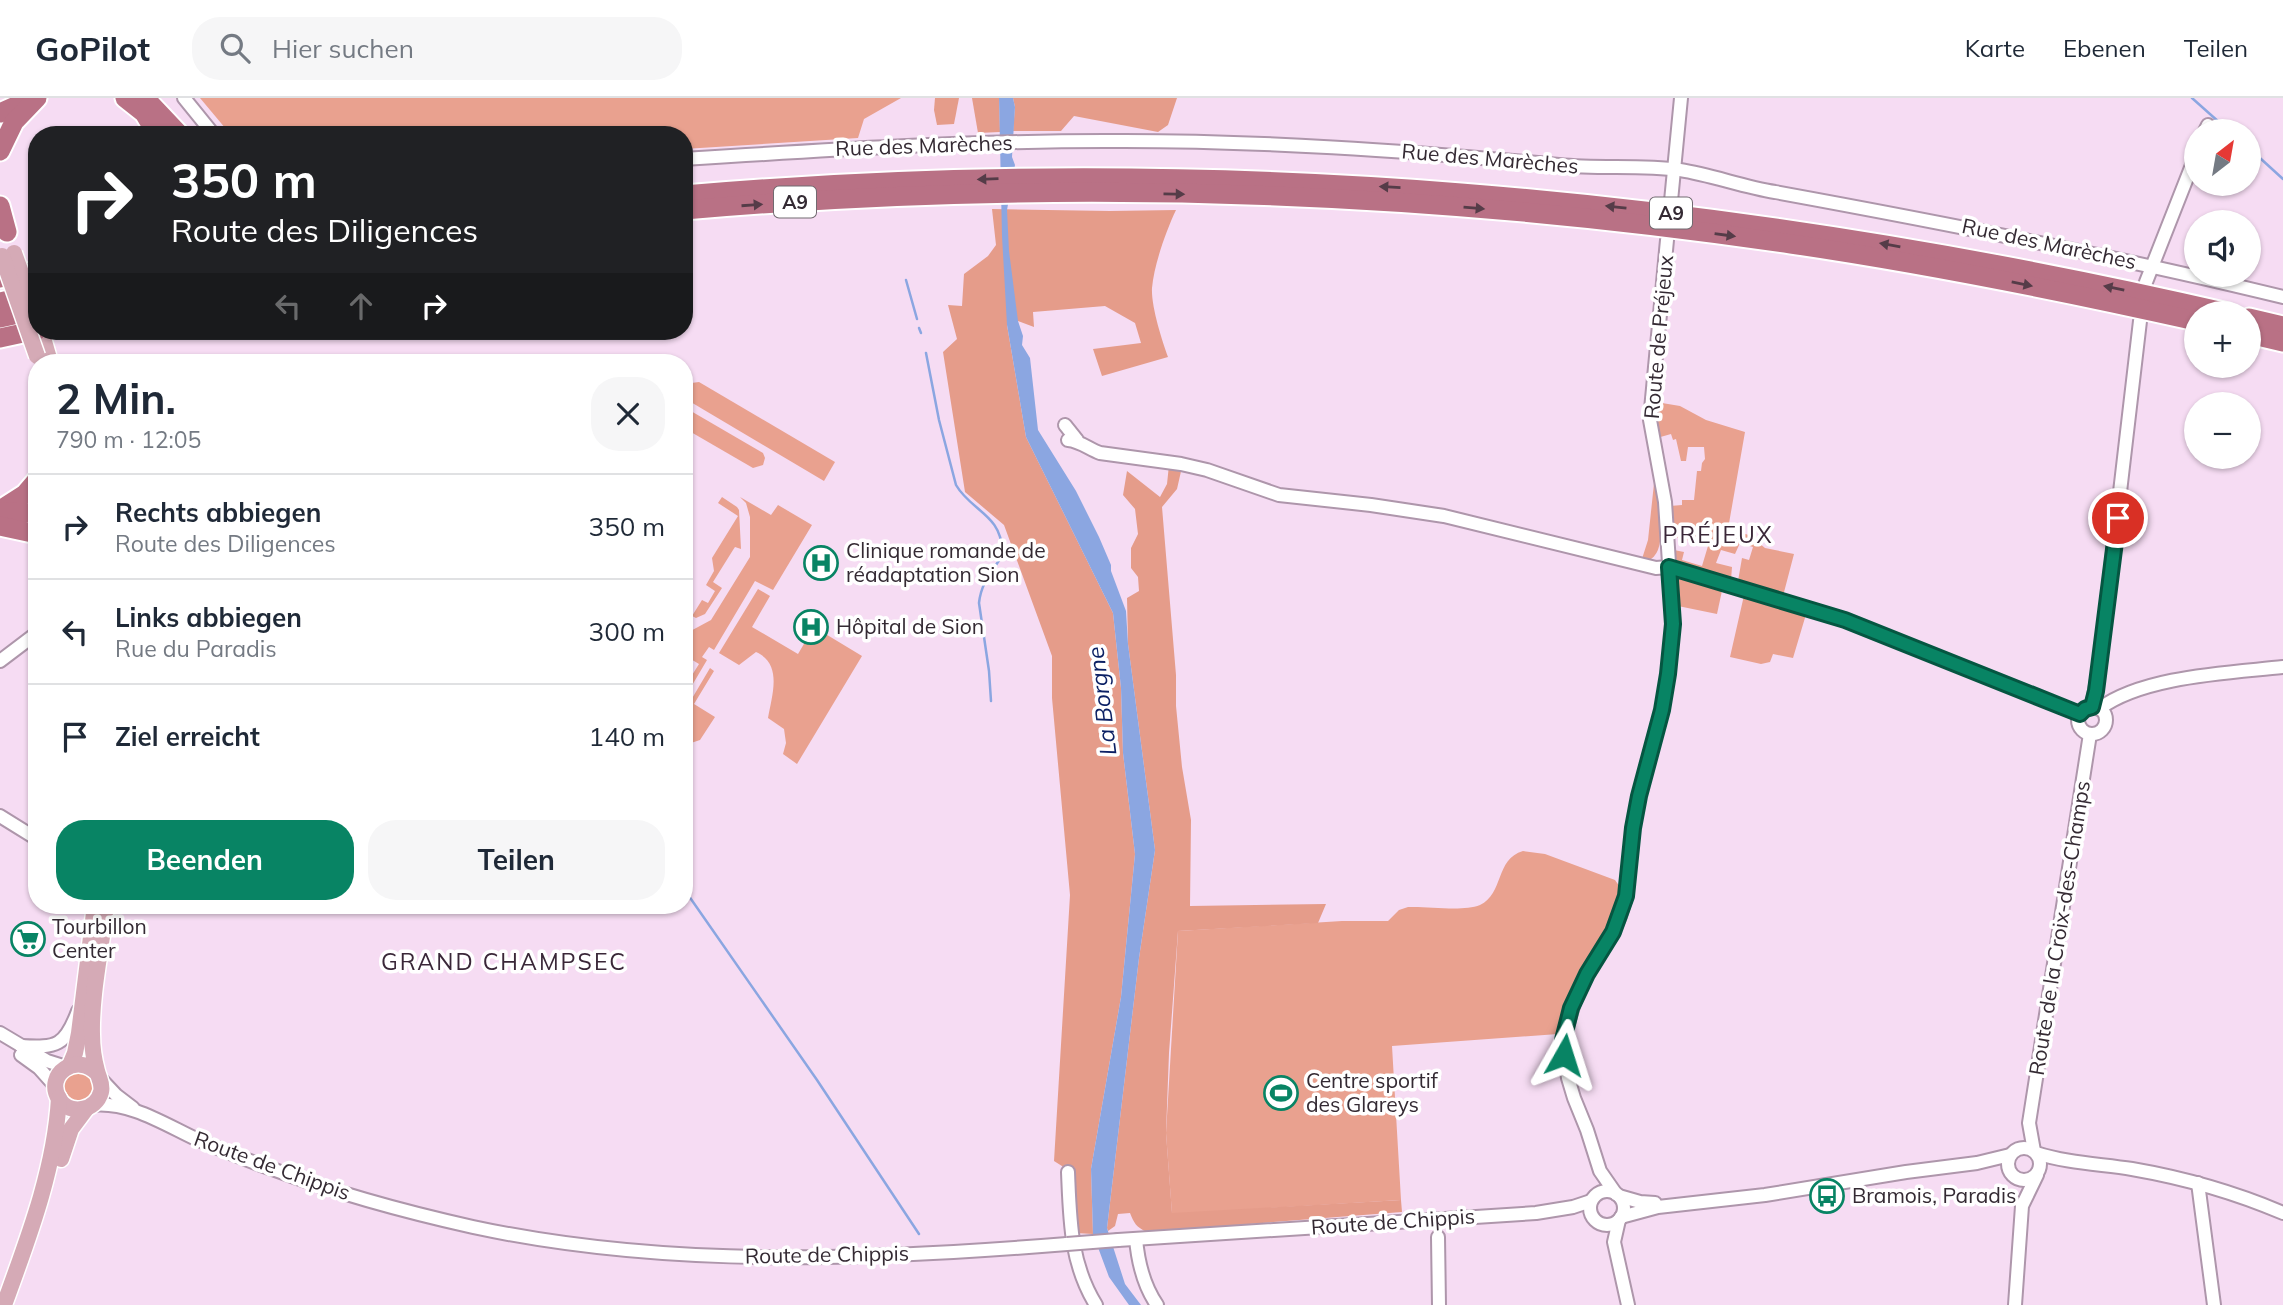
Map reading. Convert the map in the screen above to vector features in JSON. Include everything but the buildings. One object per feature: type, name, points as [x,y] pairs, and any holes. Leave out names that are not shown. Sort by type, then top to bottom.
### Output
[{"type":"highway","points":[[0,101],[5,98]]},
{"type":"highway","points":[[0,113],[36,98]]},
{"type":"highway","points":[[0,151],[14,122],[36,98]]},
{"type":"highway","points":[[125,98],[140,109],[151,126]]},
{"type":"highway","points":[[145,98],[171,126]]},
{"type":"highway","name":"A9","points":[[1105,185],[1237,195],[1380,201],[1530,213],[1675,229],[1927,266],[2184,318]]},
{"type":"highway","name":"A9","points":[[693,195],[1105,185],[1356,185],[1527,197],[1790,229],[1929,251],[2184,303]]},
{"type":"highway","name":"A9","points":[[693,209],[906,189]]},
{"type":"highway","points":[[0,206],[4,224]]},
{"type":"highway","points":[[0,278],[28,273]]},
{"type":"highway","points":[[0,302],[28,296]]},
{"type":"highway","points":[[0,318],[28,312]]},
{"type":"highway","points":[[2261,321],[2283,326]]},
{"type":"highway","points":[[0,338],[28,332]]},
{"type":"highway","points":[[2261,337],[2283,342]]},
{"type":"highway","points":[[0,511],[28,490]]},
{"type":"highway","points":[[0,511],[28,513]]},
{"type":"highway","points":[[0,525],[28,525]]},
{"type":"highway","points":[[0,525],[28,532]]},
{"type":"main road","points":[[4,224],[5,254],[28,318]]},
{"type":"main road","points":[[5,254],[28,300]]},
{"type":"main road","points":[[4,1305],[48,1168],[58,1125],[59,1076],[75,1053],[94,914]]},
{"type":"main road","points":[[15,1305],[71,1129],[101,1093],[92,1032],[105,914]]},
{"type":"main road","points":[[68,1066],[85,1065],[99,1076]]},
{"type":"main road","points":[[57,1092],[69,1107],[89,1107]]},
{"type":"street","points":[[184,98],[207,126]]},
{"type":"street","points":[[1671,201],[1681,98]]},
{"type":"street","name":"Rue des Marèches","points":[[693,158],[939,144],[1104,141],[1289,145],[1430,153],[1591,168],[1674,169],[1768,191],[1964,226],[2151,265],[2283,297]]},
{"type":"street","points":[[2146,282],[2184,184]]},
{"type":"street","name":"Route de Préjeux","points":[[1618,1195],[1603,1178],[1597,1163],[1568,1078],[1563,1040],[1576,996],[1613,932],[1626,896],[1639,796],[1662,710],[1668,674],[1673,624],[1665,502],[1650,420],[1667,240]]},
{"type":"street","points":[[2096,708],[2140,321]]},
{"type":"street","points":[[1065,425],[1072,440],[1100,453],[1207,470],[1279,495],[1444,516],[1656,568],[1669,567],[1845,620],[2080,714]]},
{"type":"street","points":[[0,661],[28,640]]},
{"type":"street","points":[[2096,708],[2105,716],[2105,725],[2099,732],[2091,734],[2080,727],[2080,714],[2085,709],[2096,708],[2170,680],[2283,667]]},
{"type":"street","name":"Route de la Croix-des-Champs","points":[[2035,1152],[2029,1123],[2091,734]]},
{"type":"street","points":[[0,816],[28,833]]},
{"type":"street","points":[[21,1046],[44,1048],[62,1040],[70,1030],[82,997]]},
{"type":"street","points":[[0,1033],[47,1061],[68,1066]]},
{"type":"street","points":[[0,1042],[35,1064],[57,1092]]},
{"type":"street","name":"Route de Chippis","points":[[99,1076],[116,1095],[139,1112]]},
{"type":"street","name":"Route de Chippis","points":[[89,1107],[108,1105],[139,1112],[239,1156],[352,1196],[474,1227],[561,1242],[656,1253],[788,1258],[1067,1244],[1536,1213],[1579,1206],[1604,1191],[1640,1202],[1684,1204]]},
{"type":"street","name":"Route de la Croix-des-Champs","points":[[2011,1154],[2029,1123]]},
{"type":"street","points":[[2022,1206],[2008,1161],[2011,1154],[2023,1148],[2058,1159],[2199,1183],[2283,1213]]},
{"type":"street","points":[[2015,1305],[2022,1206],[2038,1173],[2040,1161],[2035,1152]]},
{"type":"street","name":"Route de Chippis","points":[[1536,1213],[1565,1214],[1609,1225],[1644,1210],[1978,1163],[2011,1154]]},
{"type":"street","name":"Route de Préjeux","points":[[1592,1199],[1597,1180],[1597,1163]]},
{"type":"street","name":"Route de Chippis","points":[[1978,1163],[1996,1165],[2011,1173]]},
{"type":"street","points":[[2011,1173],[2026,1181],[2038,1173],[2064,1167],[2103,1166]]},
{"type":"street","points":[[1068,1172],[1074,1253],[1080,1275],[1096,1305]]},
{"type":"street","points":[[2199,1183],[2214,1305]]},
{"type":"street","points":[[1618,1195],[1624,1208],[1615,1246],[1628,1305]]},
{"type":"street","points":[[1592,1199],[1590,1212],[1615,1246]]},
{"type":"street","points":[[1438,1237],[1439,1305]]},
{"type":"street","points":[[1136,1239],[1144,1279],[1157,1305]]},
{"type":"shaded area","points":[[200,98],[901,98],[864,119],[858,138],[693,148],[693,126],[223,126]]},
{"type":"shaded area","points":[[935,98],[959,98],[954,124],[937,125]]},
{"type":"shaded area","points":[[972,98],[999,98],[1000,132],[978,133]]},
{"type":"shaded area","points":[[1013,98],[1177,98],[1168,125],[1158,132],[1074,116],[1061,131],[1013,131]]},
{"type":"shaded area","points":[[992,209],[1176,210],[1161,248],[1152,288],[1155,313],[1168,357],[1102,376],[1093,349],[1141,343],[1135,323],[1105,306],[1033,312],[1034,327],[1018,321],[1007,325],[1026,437],[1113,613],[1121,688],[1123,753],[1135,854],[1121,997],[1091,1169],[1093,1234],[1075,1233],[1073,1173],[1054,1161],[1070,895],[1052,698],[1052,656],[1004,525],[965,492],[943,352],[957,339],[948,305],[962,306],[964,274],[988,256],[996,245]]},
{"type":"shaded area","points":[[699,382],[835,462],[824,481],[693,403],[693,383]]},
{"type":"shaded area","points":[[1656,402],[1680,406],[1706,420],[1745,432],[1728,529],[1749,535],[1765,548],[1794,554],[1783,596],[1738,581],[1742,558],[1749,560],[1753,547],[1740,543],[1735,554],[1721,550],[1716,563],[1732,567],[1731,580],[1675,562],[1674,550],[1684,552],[1682,560],[1702,566],[1708,546],[1672,536],[1670,506],[1682,505],[1682,500],[1694,500],[1697,471],[1701,471],[1705,459],[1704,447],[1688,447],[1686,461],[1681,461],[1676,439],[1673,440],[1671,434],[1657,438]]},
{"type":"shaded area","points":[[693,412],[763,453],[763,465],[753,468],[693,433]]},
{"type":"shaded area","points":[[1169,465],[1182,467],[1177,489],[1162,507],[1176,675],[1176,706],[1191,820],[1190,906],[1326,904],[1318,923],[1178,931],[1166,1133],[1172,1213],[1401,1200],[1402,1212],[1147,1232],[1136,1224],[1130,1213],[1118,1214],[1115,1226],[1108,1231],[1107,1228],[1139,958],[1155,850],[1128,644],[1127,598],[1139,591],[1138,577],[1131,568],[1131,548],[1138,534],[1135,509],[1123,495],[1127,471],[1160,497],[1167,484]]},
{"type":"shaded area","points":[[1655,474],[1660,516],[1659,548],[1654,557],[1641,562],[1648,540]]},
{"type":"shaded area","points":[[722,497],[739,510],[741,549],[735,547],[733,550],[713,582],[722,588],[705,614],[696,618],[693,614],[702,600],[708,603],[715,591],[706,585],[714,571],[712,558],[738,516],[718,503]]},
{"type":"shaded area","points":[[740,497],[771,515],[778,505],[812,525],[773,590],[755,581],[714,650],[709,647],[702,657],[707,660],[693,684],[693,674],[699,664],[693,660],[693,630],[711,620],[750,557],[750,517],[746,503]]},
{"type":"shaded area","points":[[1685,575],[1723,586],[1717,614],[1678,606],[1676,583],[1678,578]]},
{"type":"shaded area","points":[[758,589],[770,596],[752,627],[798,654],[814,627],[862,656],[797,764],[783,754],[786,743],[784,729],[768,718],[774,681],[770,664],[756,652],[739,665],[719,653]]},
{"type":"shaded area","points":[[1745,591],[1807,611],[1793,658],[1773,654],[1770,662],[1761,664],[1730,657]]},
{"type":"shaded area","points":[[710,668],[714,671],[694,704],[715,717],[700,740],[693,742],[693,697]]},
{"type":"shaded area","name":"Centre sportif des Glareys","points":[[1523,851],[1545,854],[1615,880],[1622,890],[1615,914],[1601,944],[1568,998],[1558,1034],[1392,1046],[1401,1200],[1172,1214],[1166,1133],[1178,931],[1342,921],[1388,921],[1399,910],[1408,907],[1473,907],[1488,900],[1508,861]]},
{"type":"shaded area","points":[[79,1072],[90,1076],[94,1087],[90,1098],[79,1102],[68,1098],[64,1087],[68,1076]]},
{"type":"water","points":[[999,98],[1013,98],[1015,107],[1012,157],[1015,165],[1007,210],[1009,251],[1018,321],[1023,336],[1022,345],[1030,358],[1038,430],[1076,491],[1099,537],[1126,611],[1155,850],[1139,958],[1107,1228],[1125,1284],[1141,1305],[1129,1305],[1109,1277],[1093,1234],[1091,1169],[1121,997],[1135,854],[1123,753],[1121,688],[1113,613],[1026,437],[1007,325]]},
{"type":"waterway","points":[[2192,98],[2216,119]]},
{"type":"waterway","points":[[2261,159],[2283,179]]},
{"type":"waterway","points":[[906,280],[917,319]]},
{"type":"waterway","points":[[919,328],[921,333]]},
{"type":"waterway","points":[[926,353],[939,420],[956,485],[997,529],[1002,551]]},
{"type":"waterway","points":[[991,701],[979,603],[984,585],[1000,559]]},
{"type":"waterway","points":[[693,902],[817,1080],[919,1234]]},
{"type":"place","name":"Clinique romande de réadaptation Sion","points":[[821,563]]},
{"type":"place","name":"Hôpital de Sion","points":[[811,627]]},
{"type":"place","name":"Tourbillon Center","points":[[28,939]]},
{"type":"place","name":"Centre sportif des Glareys","points":[[1281,1093]]},
{"type":"place","name":"Bramois, Paradis","points":[[1827,1196]]},
{"type":"district","name":"PRÉJEUX","points":[[1718,535]]},
{"type":"district","name":"GRAND CHAMPSEC","points":[[504,962]]},
{"type":"route","points":[[1564,1055],[1563,1040],[1571,1008],[1587,974],[1613,932],[1626,896],[1639,796],[1662,710],[1668,674],[1673,624],[1669,567],[1845,620],[2080,714],[2092,707],[2096,691],[2118,518]]},
{"type":"water label","name":"La Borgne","points":[[1102,701]]}]
